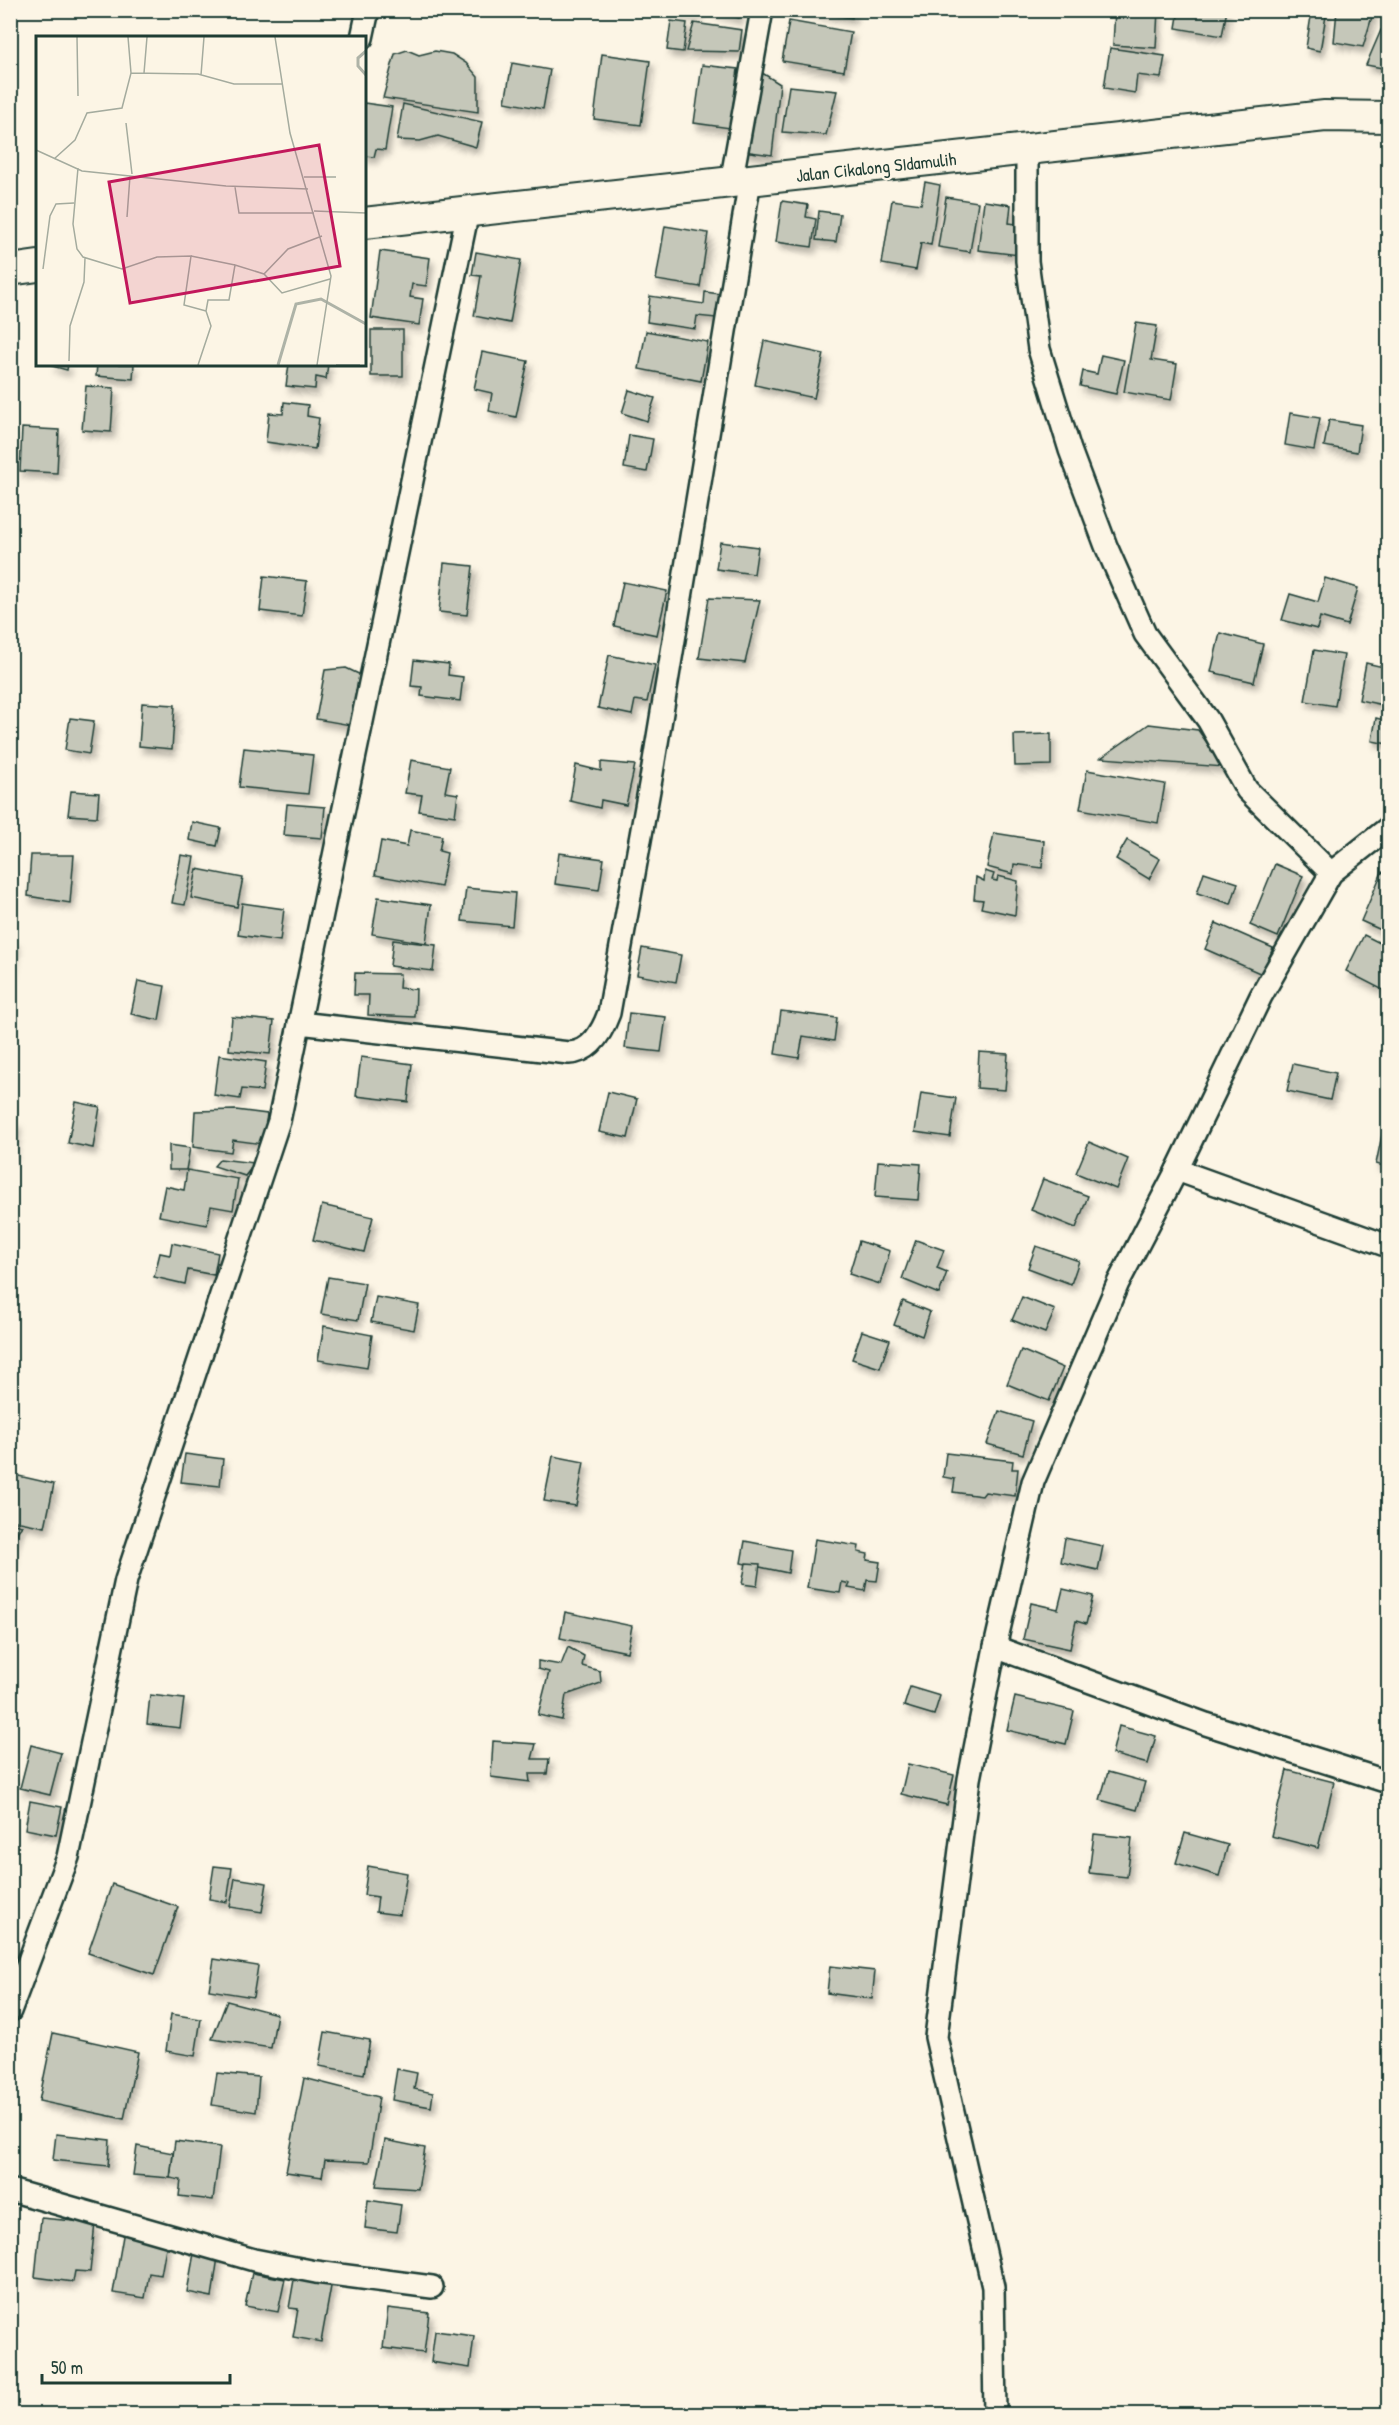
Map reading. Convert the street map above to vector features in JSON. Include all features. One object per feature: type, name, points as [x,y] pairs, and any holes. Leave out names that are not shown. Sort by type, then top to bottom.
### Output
[{"type":"street","points":[[362,36],[368,10]]},
{"type":"street","points":[[299,1023],[569,1053],[581,1051],[589,1046],[605,1025],[651,779],[740,182],[762,10]]},
{"type":"street","name":"Jalan Cikalong SIdamulih","points":[[366,223],[1324,116],[1389,117]]},
{"type":"street","points":[[1027,150],[1028,265],[1039,349],[1070,450],[1106,546],[1145,634],[1208,720],[1247,790],[1331,873]]},
{"type":"street","points":[[10,2012],[68,1857],[126,1580],[279,1121],[468,212]]},
{"type":"street","points":[[10,270],[36,266]]},
{"type":"street","points":[[995,2415],[993,2287],[936,2037],[969,1779],[995,1647],[1034,1482],[1118,1283],[1177,1170],[1261,996],[1331,873],[1389,828]]},
{"type":"street","points":[[1177,1170],[1389,1246]]},
{"type":"street","points":[[995,1647],[1206,1724],[1389,1782]]},
{"type":"street","points":[[10,2190],[254,2260],[432,2287]]},
{"type":"building","points":[[678,10],[698,10],[697,15],[678,13]]},
{"type":"building","points":[[709,10],[740,10],[739,18]]},
{"type":"building","points":[[802,10],[853,10],[852,18]]},
{"type":"building","points":[[1115,10],[1158,10],[1156,48],[1113,45]]},
{"type":"building","points":[[1179,10],[1227,10],[1222,36],[1176,28]]},
{"type":"building","points":[[1312,10],[1327,10],[1320,51],[1306,48]]},
{"type":"building","points":[[1337,10],[1374,10],[1363,47],[1334,42]]},
{"type":"building","points":[[671,21],[687,23],[683,52],[667,50]]},
{"type":"building","points":[[789,21],[851,32],[844,71],[782,61]]},
{"type":"building","points":[[694,23],[742,30],[739,52],[686,51]]},
{"type":"building","points":[[1381,30],[1388,31],[1388,69],[1366,65]]},
{"type":"building","points":[[1110,48],[1165,56],[1161,78],[1137,75],[1135,93],[1104,88]]},
{"type":"building","points":[[407,50],[419,55],[435,51],[452,54],[466,63],[478,77],[478,112],[383,98],[395,54]]},
{"type":"building","points":[[602,54],[650,61],[641,125],[594,119]]},
{"type":"building","points":[[512,63],[550,70],[543,109],[505,102]]},
{"type":"building","points":[[702,65],[738,69],[730,128],[694,123]]},
{"type":"building","points":[[759,71],[780,84],[772,155],[743,151]]},
{"type":"building","points":[[789,86],[837,91],[826,135],[782,132]]},
{"type":"building","points":[[366,103],[392,107],[385,150],[376,149],[374,157],[366,156]]},
{"type":"building","points":[[403,104],[482,122],[476,147],[438,136],[420,141],[397,140]]},
{"type":"building","points":[[925,182],[940,185],[931,245],[921,243],[916,270],[882,264],[892,200],[921,204]]},
{"type":"building","points":[[946,197],[978,202],[970,252],[938,247]]},
{"type":"building","points":[[782,201],[808,205],[806,217],[816,219],[812,247],[776,242]]},
{"type":"building","points":[[984,201],[1011,205],[1009,223],[1023,225],[1019,255],[978,250]]},
{"type":"building","points":[[819,211],[840,214],[836,242],[816,240]]},
{"type":"building","points":[[665,226],[708,233],[700,287],[656,280]]},
{"type":"building","points":[[380,251],[430,258],[426,286],[412,284],[410,297],[423,299],[419,325],[371,318]]},
{"type":"building","points":[[476,252],[521,260],[510,323],[474,316],[481,276],[472,275]]},
{"type":"building","points":[[705,292],[720,294],[716,318],[697,316],[695,329],[647,322],[650,296],[704,304]]},
{"type":"building","points":[[1136,323],[1157,326],[1151,360],[1177,364],[1171,400],[1124,392]]},
{"type":"building","points":[[371,330],[403,330],[403,376],[371,376]]},
{"type":"building","points":[[646,331],[708,342],[701,381],[639,369]]},
{"type":"building","points":[[764,341],[824,354],[814,398],[755,385]]},
{"type":"building","points":[[482,352],[528,361],[516,417],[489,411],[492,393],[474,389]]},
{"type":"building","points":[[1101,355],[1124,360],[1116,394],[1080,386],[1083,371],[1097,374]]},
{"type":"building","points":[[52,366],[68,366],[67,370]]},
{"type":"building","points":[[97,366],[134,366],[133,379],[96,376]]},
{"type":"building","points":[[289,366],[328,366],[326,379],[316,377],[315,389],[286,386]]},
{"type":"building","points":[[86,386],[114,388],[111,432],[82,430]]},
{"type":"building","points":[[629,390],[655,398],[647,421],[622,413]]},
{"type":"building","points":[[284,402],[308,405],[307,416],[319,418],[315,449],[266,442],[269,413],[283,414]]},
{"type":"building","points":[[1290,413],[1320,418],[1314,450],[1285,445]]},
{"type":"building","points":[[1329,420],[1361,425],[1357,452],[1324,446]]},
{"type":"building","points":[[22,428],[59,430],[57,473],[20,471]]},
{"type":"building","points":[[629,435],[653,439],[647,472],[624,468]]},
{"type":"building","points":[[720,542],[758,547],[754,574],[716,569]]},
{"type":"building","points":[[444,563],[473,566],[467,615],[439,612]]},
{"type":"building","points":[[264,576],[307,581],[302,616],[260,611]]},
{"type":"building","points":[[1325,578],[1358,588],[1347,625],[1320,617],[1317,629],[1282,620],[1290,594],[1318,602]]},
{"type":"building","points":[[623,582],[667,591],[657,635],[614,626]]},
{"type":"building","points":[[709,598],[760,600],[745,663],[699,658]]},
{"type":"building","points":[[1220,633],[1263,644],[1254,682],[1211,672]]},
{"type":"building","points":[[1314,650],[1344,655],[1335,706],[1305,701]]},
{"type":"building","points":[[609,655],[655,665],[647,702],[635,700],[632,715],[598,708]]},
{"type":"building","points":[[414,660],[449,664],[448,675],[463,677],[460,701],[421,696],[422,687],[411,686]]},
{"type":"building","points":[[1366,663],[1388,668],[1388,706],[1359,700]]},
{"type":"building","points":[[346,668],[365,677],[356,726],[316,719],[325,670]]},
{"type":"building","points":[[142,703],[175,705],[172,749],[139,746]]},
{"type":"building","points":[[70,718],[94,721],[89,754],[65,750]]},
{"type":"building","points":[[1376,718],[1388,721],[1388,744],[1372,741]]},
{"type":"building","points":[[1149,724],[1198,730],[1224,767],[1101,758]]},
{"type":"building","points":[[1051,734],[1051,765],[1015,766],[1014,735]]},
{"type":"building","points":[[244,748],[313,755],[308,794],[239,787]]},
{"type":"building","points":[[411,760],[450,767],[445,792],[458,794],[455,816],[419,811],[422,795],[405,793]]},
{"type":"building","points":[[601,762],[635,765],[626,805],[601,800],[600,808],[570,801],[576,765],[601,771]]},
{"type":"building","points":[[1087,770],[1165,784],[1158,823],[1080,809]]},
{"type":"building","points":[[71,791],[99,793],[97,817],[68,815]]},
{"type":"building","points":[[287,804],[325,807],[322,838],[284,835]]},
{"type":"building","points":[[192,822],[221,828],[217,846],[189,840]]},
{"type":"building","points":[[410,830],[442,836],[439,851],[447,853],[441,887],[375,875],[381,841],[407,846]]},
{"type":"building","points":[[994,833],[1044,841],[1042,868],[1014,864],[1013,874],[987,867]]},
{"type":"building","points":[[1127,840],[1160,859],[1149,879],[1116,859]]},
{"type":"building","points":[[559,853],[604,859],[599,890],[555,884]]},
{"type":"building","points":[[31,855],[74,855],[70,903],[28,896]]},
{"type":"building","points":[[181,855],[194,857],[185,905],[172,903]]},
{"type":"building","points":[[1275,864],[1303,876],[1278,937],[1250,925]]},
{"type":"building","points":[[197,869],[243,878],[237,907],[191,898]]},
{"type":"building","points":[[985,871],[994,874],[992,880],[997,881],[998,876],[1018,881],[1015,915],[981,908],[983,900],[974,899],[976,877],[984,881]]},
{"type":"building","points":[[1204,872],[1238,883],[1231,904],[1197,893]]},
{"type":"building","points":[[1382,872],[1388,875],[1388,933],[1361,921]]},
{"type":"building","points":[[466,888],[515,893],[512,926],[462,921]]},
{"type":"building","points":[[378,897],[431,905],[426,943],[372,934]]},
{"type":"building","points":[[242,903],[284,909],[280,941],[238,935]]},
{"type":"building","points":[[1216,923],[1273,948],[1262,974],[1205,949]]},
{"type":"building","points":[[1364,935],[1388,947],[1388,983],[1385,991],[1346,971]]},
{"type":"building","points":[[393,940],[436,945],[433,971],[390,966]]},
{"type":"building","points":[[10,941],[16,942],[10,976]]},
{"type":"building","points":[[642,948],[681,955],[676,982],[637,975]]},
{"type":"building","points":[[355,973],[400,974],[399,988],[416,989],[415,1017],[368,1015],[369,995],[354,995]]},
{"type":"building","points":[[138,981],[165,986],[159,1020],[131,1014]]},
{"type":"building","points":[[781,1011],[837,1018],[834,1041],[803,1036],[799,1058],[775,1054]]},
{"type":"building","points":[[629,1013],[666,1017],[661,1052],[625,1048]]},
{"type":"building","points":[[232,1017],[274,1021],[270,1054],[229,1050]]},
{"type":"building","points":[[979,1052],[1008,1054],[1005,1090],[977,1088]]},
{"type":"building","points":[[219,1055],[266,1062],[262,1091],[242,1089],[240,1099],[214,1095]]},
{"type":"building","points":[[361,1057],[412,1064],[408,1102],[356,1096]]},
{"type":"building","points":[[1293,1064],[1336,1073],[1330,1100],[1287,1091]]},
{"type":"building","points":[[608,1092],[637,1099],[628,1138],[599,1132]]},
{"type":"building","points":[[921,1093],[956,1098],[950,1137],[915,1132]]},
{"type":"building","points":[[76,1102],[100,1107],[93,1148],[68,1143]]},
{"type":"building","points":[[236,1110],[267,1114],[263,1144],[233,1140],[231,1152],[193,1147],[195,1111]]},
{"type":"building","points":[[1386,1115],[1388,1115],[1388,1167],[1376,1164]]},
{"type":"building","points":[[10,1122],[17,1123],[12,1156],[10,1156]]},
{"type":"building","points":[[1089,1142],[1128,1159],[1116,1189],[1076,1173]]},
{"type":"building","points":[[169,1145],[190,1148],[186,1170],[169,1170]]},
{"type":"building","points":[[220,1159],[255,1163],[245,1176],[214,1166]]},
{"type":"building","points":[[878,1161],[921,1164],[918,1200],[875,1197]]},
{"type":"building","points":[[187,1170],[238,1179],[233,1210],[211,1206],[207,1225],[159,1216],[165,1186],[184,1190]]},
{"type":"building","points":[[1043,1179],[1088,1196],[1076,1228],[1031,1210]]},
{"type":"building","points":[[322,1205],[373,1217],[364,1252],[313,1240]]},
{"type":"building","points":[[916,1240],[944,1250],[937,1268],[947,1272],[939,1294],[902,1279]]},
{"type":"building","points":[[859,1241],[890,1251],[880,1284],[849,1274]]},
{"type":"building","points":[[172,1243],[218,1253],[214,1275],[188,1270],[185,1284],[154,1277],[160,1253],[170,1255]]},
{"type":"building","points":[[1036,1246],[1079,1261],[1071,1284],[1028,1268]]},
{"type":"building","points":[[328,1277],[365,1283],[358,1320],[321,1314]]},
{"type":"building","points":[[376,1297],[419,1305],[414,1330],[371,1322]]},
{"type":"building","points":[[1022,1297],[1055,1310],[1045,1333],[1012,1320]]},
{"type":"building","points":[[903,1301],[930,1312],[922,1336],[894,1325]]},
{"type":"building","points":[[324,1326],[372,1335],[367,1368],[318,1360]]},
{"type":"building","points":[[862,1331],[890,1340],[880,1368],[852,1359]]},
{"type":"building","points":[[1021,1350],[1063,1368],[1049,1401],[1007,1384]]},
{"type":"building","points":[[999,1411],[1032,1421],[1023,1454],[987,1444]]},
{"type":"building","points":[[946,1453],[1013,1461],[1012,1469],[1018,1469],[1015,1496],[985,1492],[982,1496],[953,1492],[955,1479],[943,1477]]},
{"type":"building","points":[[185,1454],[223,1459],[220,1486],[181,1482]]},
{"type":"building","points":[[553,1456],[584,1462],[576,1506],[544,1501]]},
{"type":"building","points":[[10,1474],[54,1484],[45,1527],[10,1520]]},
{"type":"building","points":[[10,1523],[22,1526],[13,1545],[12,1562]]},
{"type":"building","points":[[1065,1538],[1103,1546],[1098,1570],[1061,1562]]},
{"type":"building","points":[[815,1539],[859,1546],[858,1552],[868,1554],[867,1560],[880,1562],[877,1581],[867,1580],[865,1591],[848,1588],[850,1584],[842,1582],[840,1593],[807,1588]]},
{"type":"building","points":[[745,1541],[791,1550],[788,1573],[741,1563]]},
{"type":"building","points":[[746,1563],[760,1564],[757,1586],[742,1584]]},
{"type":"building","points":[[1063,1589],[1093,1596],[1086,1624],[1076,1621],[1070,1649],[1023,1639],[1031,1603],[1058,1609]]},
{"type":"building","points":[[565,1612],[632,1626],[627,1652],[560,1638]]},
{"type":"building","points":[[568,1647],[584,1656],[582,1666],[600,1671],[601,1683],[566,1695],[562,1720],[538,1715],[549,1672],[538,1669],[538,1661],[561,1665]]},
{"type":"building","points":[[910,1687],[940,1696],[934,1715],[904,1706]]},
{"type":"building","points":[[150,1695],[184,1699],[180,1728],[147,1724]]},
{"type":"building","points":[[1015,1697],[1074,1711],[1066,1744],[1007,1730]]},
{"type":"building","points":[[1119,1726],[1156,1736],[1148,1764],[1112,1754]]},
{"type":"building","points":[[493,1741],[536,1744],[532,1759],[549,1759],[547,1774],[529,1774],[530,1782],[491,1777]]},
{"type":"building","points":[[31,1745],[61,1753],[50,1795],[20,1788]]},
{"type":"building","points":[[908,1764],[954,1775],[947,1805],[901,1794]]},
{"type":"building","points":[[1287,1770],[1334,1782],[1318,1848],[1271,1836]]},
{"type":"building","points":[[1108,1772],[1145,1782],[1137,1810],[1100,1800]]},
{"type":"building","points":[[30,1801],[62,1807],[56,1835],[25,1829]]},
{"type":"building","points":[[1185,1833],[1228,1845],[1219,1876],[1176,1863]]},
{"type":"building","points":[[1094,1834],[1132,1838],[1127,1877],[1089,1873]]},
{"type":"building","points":[[214,1866],[232,1868],[227,1902],[209,1899]]},
{"type":"building","points":[[368,1866],[407,1873],[400,1915],[376,1912],[378,1897],[364,1895]]},
{"type":"building","points":[[1388,1867],[1388,1892],[1381,1890]]},
{"type":"building","points":[[235,1878],[267,1883],[262,1912],[230,1907]]},
{"type":"building","points":[[112,1884],[178,1907],[154,1975],[88,1953]]},
{"type":"building","points":[[214,1959],[258,1966],[253,1997],[209,1990]]},
{"type":"building","points":[[830,1966],[875,1971],[872,1999],[827,1993]]},
{"type":"building","points":[[227,2001],[277,2014],[271,2048],[212,2039]]},
{"type":"building","points":[[171,2014],[201,2019],[195,2056],[166,2051]]},
{"type":"building","points":[[325,2032],[370,2040],[364,2074],[319,2066]]},
{"type":"building","points":[[53,2033],[138,2052],[124,2119],[39,2101]]},
{"type":"building","points":[[397,2069],[417,2073],[414,2089],[433,2093],[431,2107],[392,2100]]},
{"type":"building","points":[[217,2073],[259,2077],[256,2112],[212,2105]]},
{"type":"building","points":[[304,2078],[379,2097],[369,2162],[325,2160],[322,2177],[286,2172]]},
{"type":"building","points":[[56,2134],[110,2140],[108,2166],[53,2160]]},
{"type":"building","points":[[385,2140],[425,2148],[418,2189],[376,2186]]},
{"type":"building","points":[[175,2141],[220,2147],[213,2200],[179,2196],[181,2180],[170,2178]]},
{"type":"building","points":[[137,2146],[173,2153],[170,2178],[133,2175]]},
{"type":"building","points":[[368,2200],[401,2205],[397,2232],[365,2228]]},
{"type":"building","points":[[41,2218],[95,2223],[90,2272],[75,2271],[73,2282],[35,2277]]},
{"type":"building","points":[[124,2230],[137,2232],[136,2237],[167,2242],[161,2275],[149,2273],[145,2298],[113,2293]]},
{"type":"building","points":[[194,2253],[218,2257],[212,2297],[187,2292]]},
{"type":"building","points":[[252,2273],[285,2279],[278,2312],[245,2306]]},
{"type":"building","points":[[295,2274],[332,2281],[321,2342],[293,2337],[298,2309],[289,2308]]},
{"type":"building","points":[[388,2308],[429,2313],[424,2353],[383,2348]]},
{"type":"building","points":[[435,2331],[474,2336],[470,2368],[431,2362]]}]
